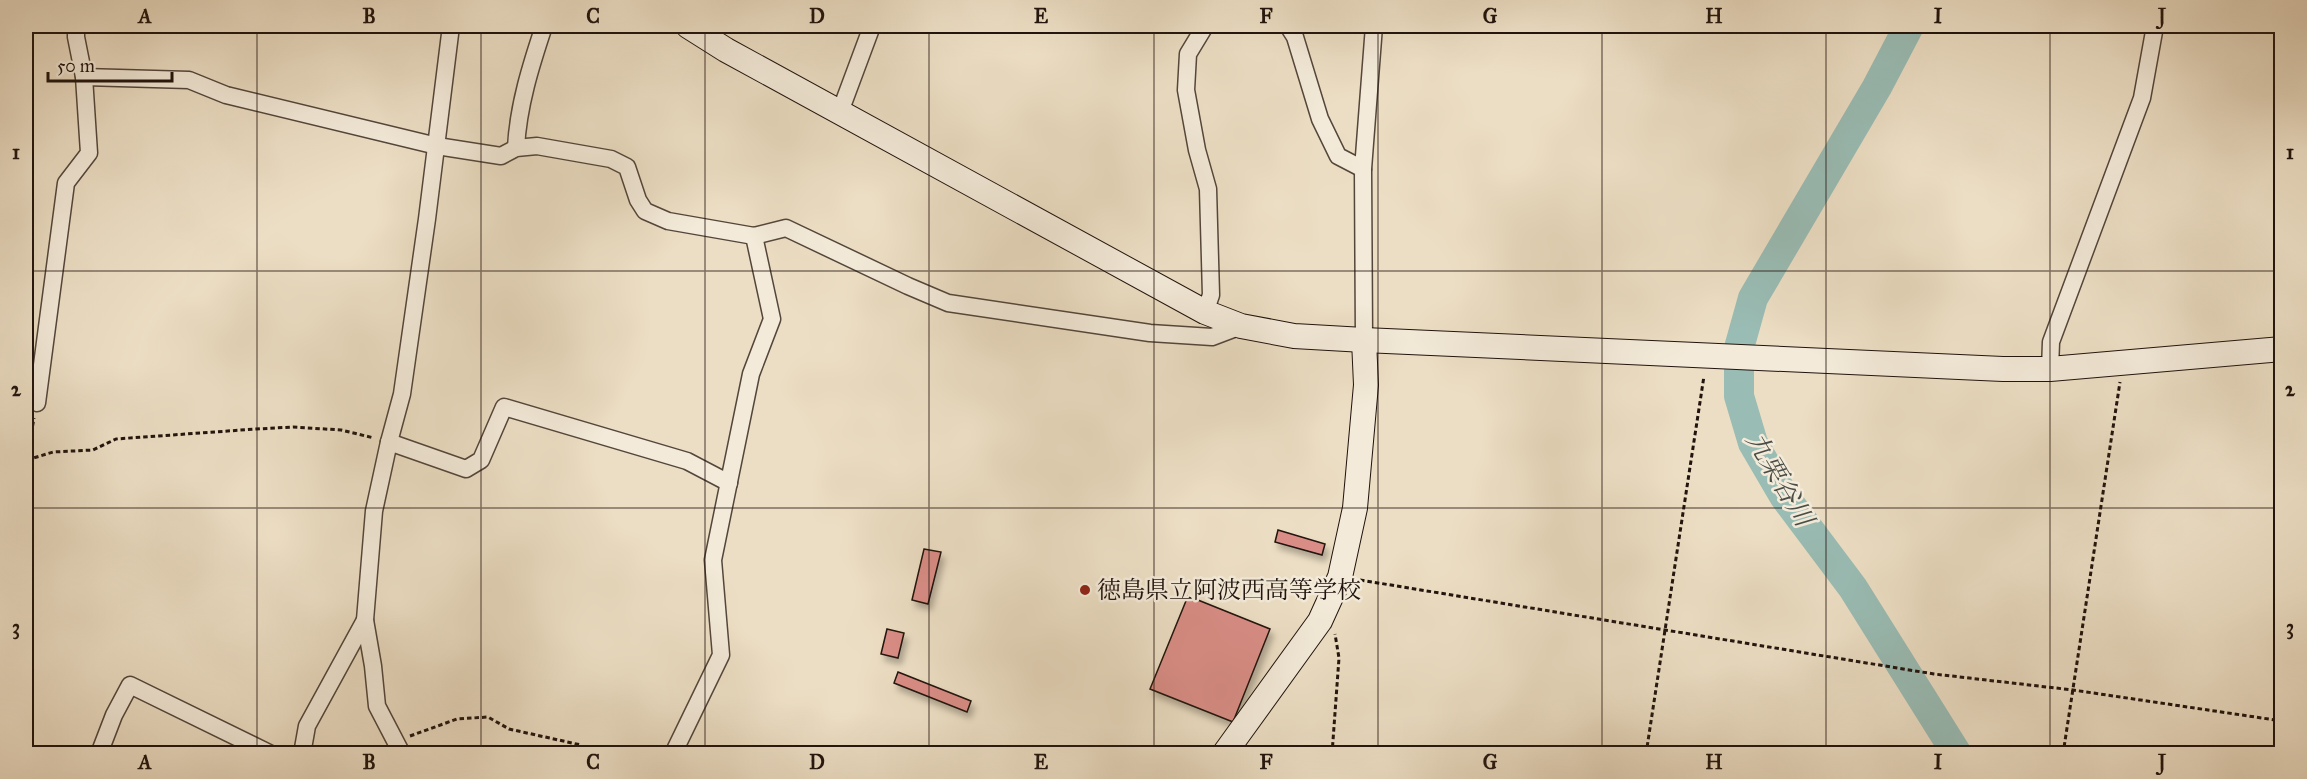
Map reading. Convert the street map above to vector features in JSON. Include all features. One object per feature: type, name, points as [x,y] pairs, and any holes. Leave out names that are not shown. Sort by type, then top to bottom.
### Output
[{"type":"street","points":[[37,403],[66,183],[89,153],[84,77],[76,26]]},
{"type":"street","points":[[399,747],[377,706],[365,620],[374,511],[388,442],[402,394],[451,26]]},
{"type":"street","points":[[516,148],[517,124],[544,26]]},
{"type":"street","points":[[688,26],[726,50],[1205,312],[1240,326],[1293,336],[1364,340],[2050,369],[2282,349]]},
{"type":"street","points":[[840,112],[873,26]]},
{"type":"street","points":[[1205,26],[1188,54],[1186,90],[1197,150],[1208,189],[1210,295],[1205,312]]},
{"type":"street","points":[[1288,26],[1295,37],[1320,119],[1338,156],[1363,169]]},
{"type":"street","points":[[1224,753],[1320,621],[1340,577],[1355,507],[1366,385],[1363,169],[1374,26]]},
{"type":"street","points":[[2050,369],[2051,342],[2142,98],[2155,26]]},
{"type":"street","points":[[84,77],[189,80],[226,95],[436,146],[501,156],[516,148],[537,146],[611,159],[627,167],[638,200],[645,211],[668,221],[754,236],[786,228],[948,303],[1150,333],[1212,337],[1240,326]]},
{"type":"street","points":[[673,753],[721,655],[713,560],[751,374],[772,319],[754,236]]},
{"type":"street","points":[[388,442],[466,469],[481,460],[504,407],[687,461],[729,483]]},
{"type":"street","points":[[302,753],[307,726],[365,620]]},
{"type":"street","points":[[99,753],[114,715],[130,685],[271,753]]},
{"type":"path","points":[[1646,753],[1711,355]]},
{"type":"path","points":[[2063,753],[2120,379],[2120,364]]},
{"type":"path","points":[[37,403],[26,461],[53,452],[93,450],[116,440],[293,427],[341,430],[388,442]]},
{"type":"path","points":[[1340,577],[1934,674],[2073,690],[2282,721]]},
{"type":"path","points":[[1320,621],[1335,634],[1339,658],[1332,753]]},
{"type":"path","points":[[399,747],[458,719],[488,717],[509,729],[582,744],[588,753]]},
{"type":"building","points":[[1278,530],[1325,544],[1322,555],[1275,542]]},
{"type":"building","points":[[924,549],[941,552],[928,604],[912,600]]},
{"type":"building","points":[[1188,596],[1270,629],[1233,722],[1150,689]]},
{"type":"building","points":[[887,629],[904,633],[898,658],[881,654]]},
{"type":"building","points":[[898,672],[971,701],[967,712],[894,683]]},
{"type":"waterway","name":"九栗谷川","points":[[1909,26],[1877,87],[1753,298],[1739,348],[1739,396],[1753,443],[1784,496],[1853,588],[1957,754]]},
{"type":"place","name":"徳島県立阿波西高等学校","points":[[1085,590]]}]
